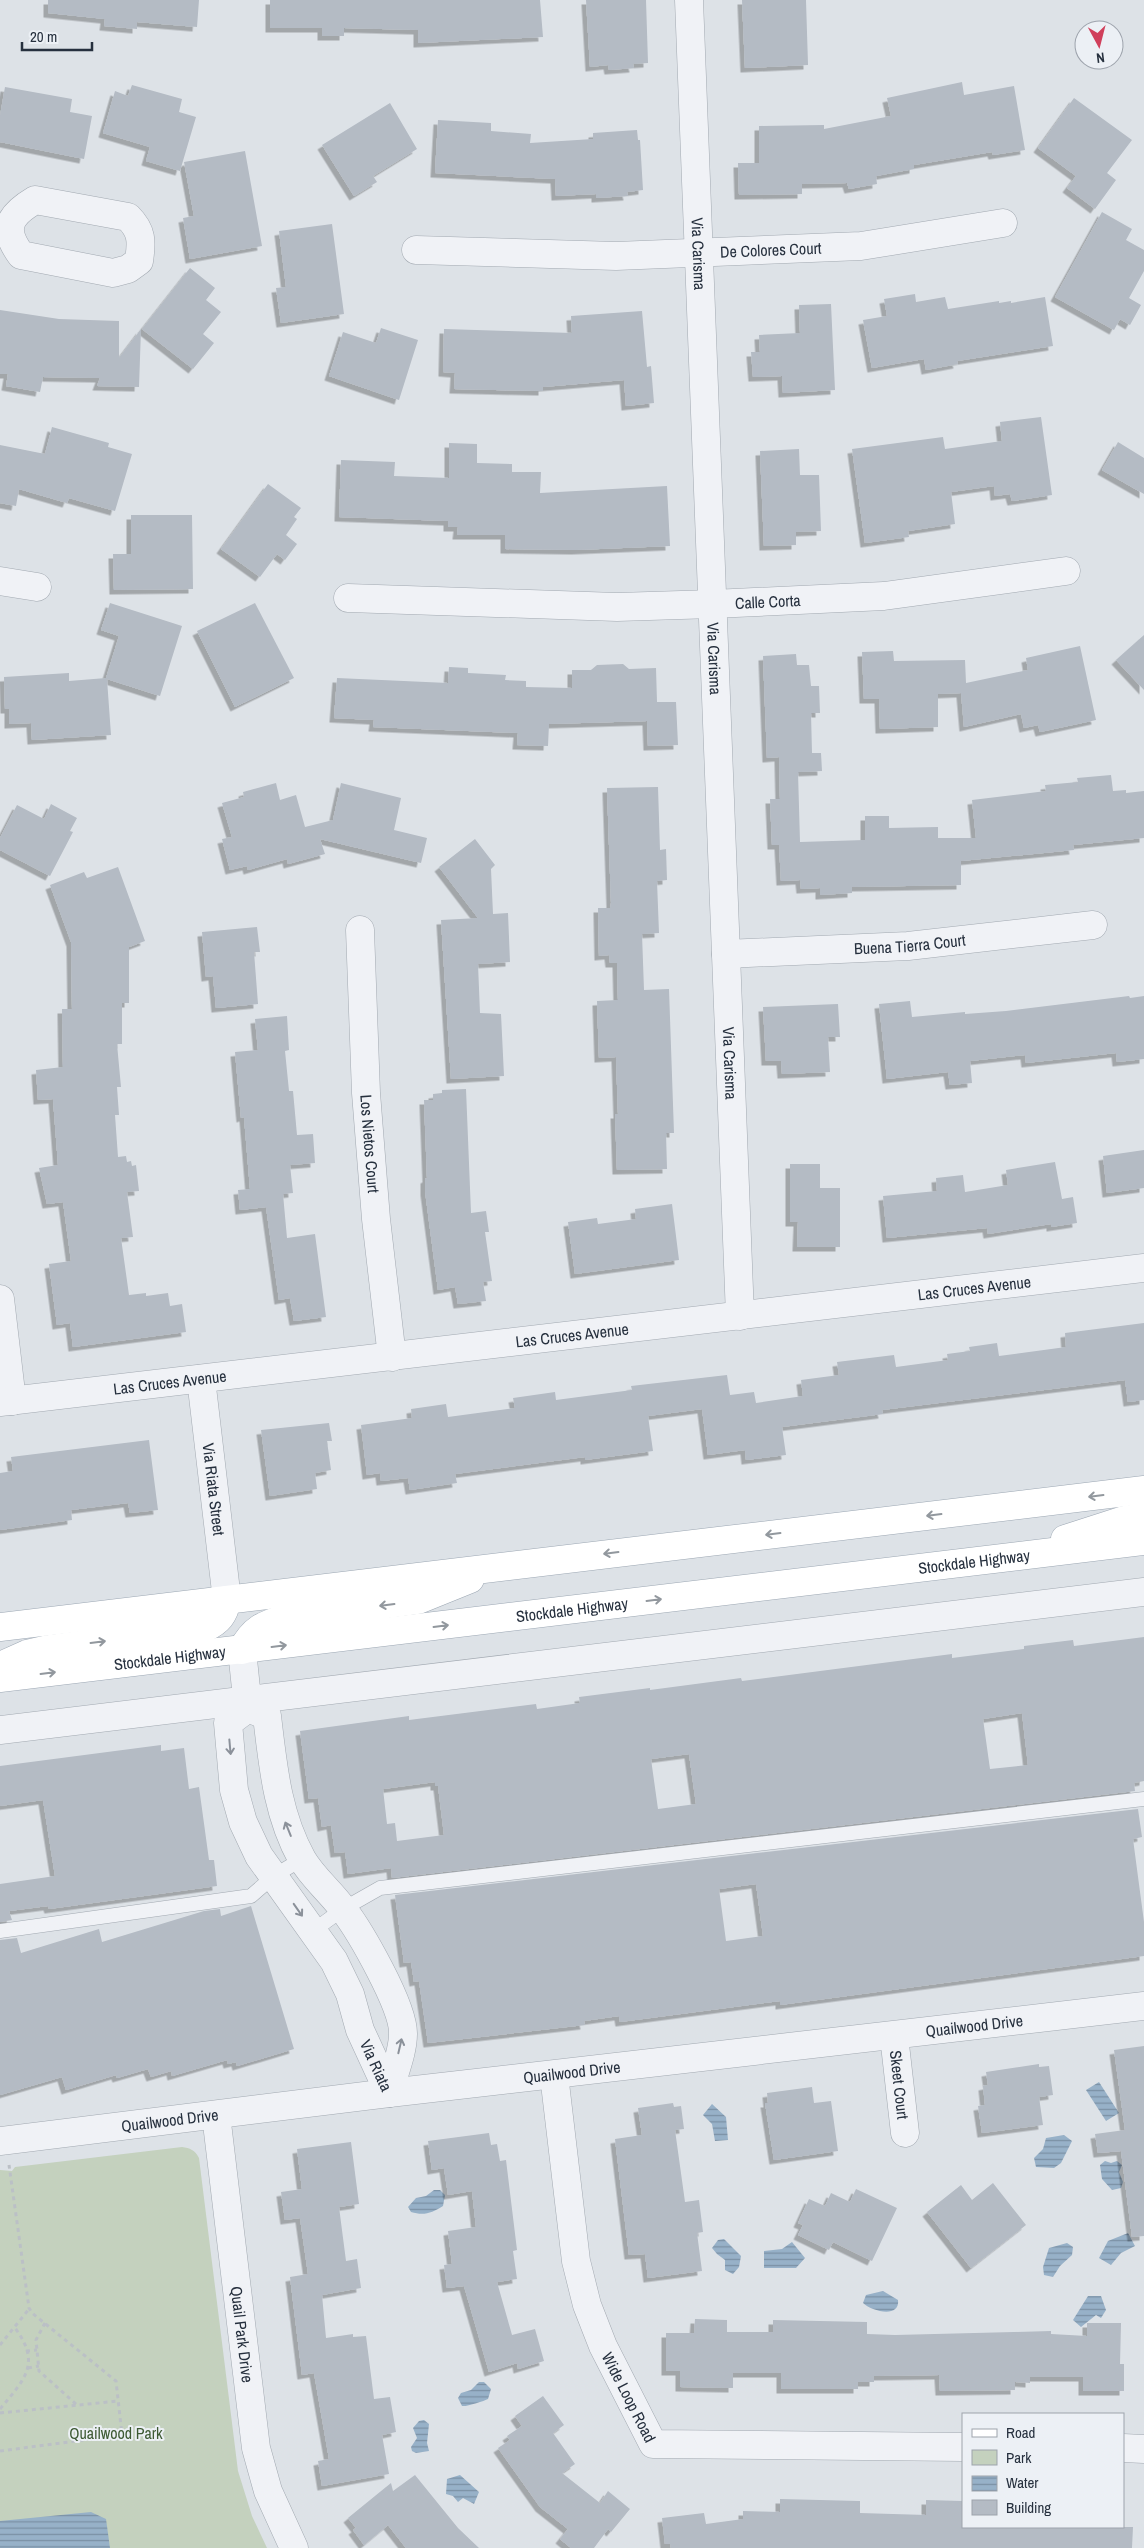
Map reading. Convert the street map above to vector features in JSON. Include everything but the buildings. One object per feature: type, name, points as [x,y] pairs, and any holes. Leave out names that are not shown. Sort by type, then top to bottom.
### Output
[{"type":"main road","points":[[0,1627],[1144,1490]]},
{"type":"main road","points":[[1014,1556],[1124,1520],[1144,1517]]},
{"type":"main road","name":"Stockdale Highway","points":[[0,1678],[1144,1541]]},
{"type":"main road","points":[[242,1650],[250,1636],[271,1622],[286,1618],[418,1600],[499,1566]]},
{"type":"main road","points":[[0,1666],[27,1654],[49,1649],[205,1628],[218,1622],[225,1612],[227,1600]]},
{"type":"street","name":"Via Carisma","points":[[690,0],[740,1316]]},
{"type":"street","name":"De Colores Court","points":[[416,250],[616,256],[861,246],[1003,223]]},
{"type":"street","name":"Calle Corta","points":[[348,598],[617,607],[713,604],[884,596],[1066,572]]},
{"type":"street","points":[[0,581],[37,587]]},
{"type":"street","name":"Buena Tierra Court","points":[[726,954],[908,946],[1093,925]]},
{"type":"street","name":"Los Nietos Court","points":[[360,930],[366,1093],[376,1220],[392,1357]]},
{"type":"street","name":"Las Cruces Avenue","points":[[6,1402],[1144,1268]]},
{"type":"street","points":[[0,1299],[6,1402]]},
{"type":"street","name":"Via Riata Street","points":[[202,1379],[227,1600]]},
{"type":"street","points":[[0,1730],[248,1704],[1144,1592]]},
{"type":"street","points":[[242,1650],[248,1704]]},
{"type":"street","name":"Via Riata","points":[[248,1704],[268,1716],[277,1794],[286,1826],[302,1859],[343,1909],[377,1965],[393,1998],[403,2033],[389,2093],[360,2030],[350,1994],[334,1961],[259,1856],[244,1822],[234,1790],[228,1723],[248,1704]]},
{"type":"street","name":"Quailwood Drive","points":[[4,2153],[216,2115],[389,2093],[1144,2006]]},
{"type":"street","name":"Skeet Court","points":[[894,2036],[905,2133]]},
{"type":"street","name":"Wide Loop Road","points":[[554,2075],[576,2262],[587,2305],[603,2346],[653,2444],[962,2447]]},
{"type":"street","name":"Quail Park Drive","points":[[216,2115],[256,2448],[268,2491],[294,2548]]},
{"type":"street","points":[[1124,2448],[1144,2449]]},
{"type":"lane","points":[[313,1931],[343,1909],[380,1888],[1144,1799]]},
{"type":"lane","points":[[0,1931],[251,1896],[274,1876],[302,1859]]},
{"type":"path","points":[[0,2451],[122,2435],[116,2381],[29,2308],[4,2153]]},
{"type":"path","points":[[0,2345],[29,2308]]},
{"type":"path","points":[[45,2323],[36,2340],[39,2366],[44,2377],[77,2405]]},
{"type":"path","points":[[0,2409],[22,2383],[28,2368],[24,2341],[14,2328]]},
{"type":"path","points":[[26,2350],[37,2350]]},
{"type":"path","points":[[28,2368],[39,2366]]},
{"type":"path","points":[[0,2413],[118,2401]]},
{"type":"green space","name":"Quailwood Park","points":[[182,2147],[192,2150],[199,2158],[238,2471],[252,2516],[267,2548],[0,2548],[0,2170],[12,2171],[15,2167]]},
{"type":"water","points":[[1099,2082],[1119,2113],[1106,2121],[1086,2090]]},
{"type":"water","points":[[712,2104],[726,2117],[728,2140],[715,2141],[712,2124],[703,2115]]},
{"type":"water","points":[[1064,2135],[1072,2141],[1061,2163],[1054,2168],[1036,2167],[1034,2158],[1043,2149],[1046,2138]]},
{"type":"water","points":[[1105,2161],[1111,2163],[1117,2161],[1122,2165],[1119,2172],[1123,2182],[1121,2188],[1112,2190],[1102,2179],[1100,2165]]},
{"type":"water","points":[[434,2190],[440,2190],[445,2195],[443,2206],[428,2213],[411,2212],[408,2207],[416,2198],[426,2196]]},
{"type":"water","points":[[1128,2233],[1135,2246],[1121,2253],[1111,2265],[1099,2258],[1108,2241]]},
{"type":"water","points":[[724,2239],[741,2256],[739,2267],[733,2274],[725,2270],[725,2260],[712,2248],[718,2240]]},
{"type":"water","points":[[792,2242],[805,2258],[796,2268],[764,2268],[764,2251],[782,2249]]},
{"type":"water","points":[[1067,2243],[1073,2247],[1072,2255],[1060,2266],[1053,2277],[1044,2275],[1043,2267],[1049,2248]]},
{"type":"water","points":[[883,2291],[898,2300],[894,2310],[878,2311],[863,2303],[866,2295]]},
{"type":"water","points":[[1088,2296],[1101,2296],[1106,2310],[1101,2318],[1096,2315],[1081,2327],[1073,2320]]},
{"type":"water","points":[[479,2382],[484,2382],[491,2389],[488,2399],[462,2406],[458,2398],[461,2393],[471,2390]]},
{"type":"water","points":[[424,2420],[429,2424],[427,2443],[429,2451],[416,2453],[412,2451],[411,2447],[417,2438],[413,2428],[419,2421]]},
{"type":"water","points":[[460,2475],[479,2492],[474,2504],[463,2498],[458,2502],[453,2496],[446,2494],[447,2479]]},
{"type":"water","points":[[91,2512],[106,2519],[110,2548],[0,2548],[0,2521]]}]
